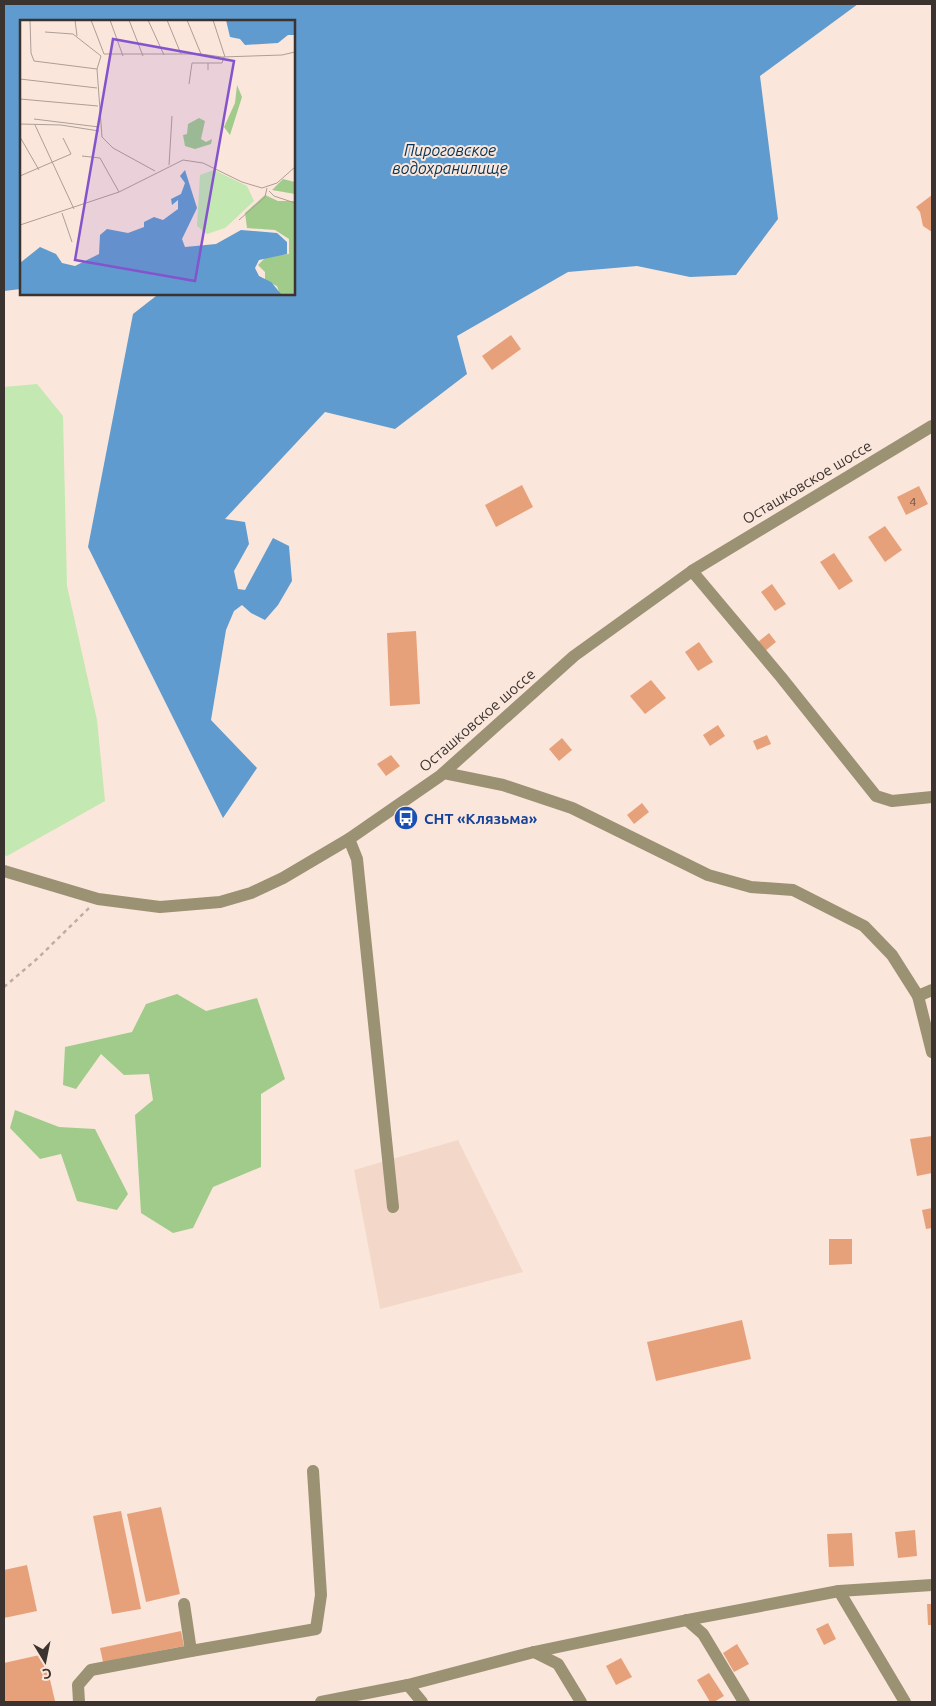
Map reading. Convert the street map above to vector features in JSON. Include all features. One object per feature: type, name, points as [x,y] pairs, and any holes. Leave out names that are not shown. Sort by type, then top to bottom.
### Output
[{"type":"street","name":"Осташковское шоссе","points":[[4,871],[98,899],[160,908],[220,902],[251,893],[282,878],[349,839],[444,773],[574,656],[692,571],[932,426]]},
{"type":"street","points":[[692,571],[781,677],[876,796],[892,801],[932,797]]},
{"type":"street","points":[[444,773],[503,785],[572,808],[708,875],[751,886],[793,890],[864,926],[892,955],[918,996],[930,1029],[932,1052]]},
{"type":"street","points":[[349,839],[357,859],[393,1207]]},
{"type":"street","points":[[918,996],[932,990]]},
{"type":"street","points":[[79,1702],[77,1697],[78,1685],[91,1670],[316,1629],[321,1595],[312,1471]]},
{"type":"street","points":[[321,1702],[408,1684],[534,1652],[687,1620],[840,1591],[932,1585]]},
{"type":"street","points":[[840,1591],[905,1702]]},
{"type":"street","points":[[184,1604],[191,1651]]},
{"type":"street","points":[[687,1620],[703,1634],[744,1702]]},
{"type":"street","points":[[534,1652],[558,1664],[581,1702]]},
{"type":"street","points":[[408,1684],[422,1702]]},
{"type":"path","points":[[4,987],[38,958],[98,899]]},
{"type":"shaded area","points":[[458,1140],[523,1272],[380,1309],[354,1170]]},
{"type":"green space","points":[[37,384],[63,416],[67,586],[97,720],[105,801],[7,856],[4,855],[4,387]]},
{"type":"green space","points":[[177,994],[206,1011],[257,998],[285,1079],[261,1094],[261,1167],[213,1187],[193,1228],[173,1233],[141,1213],[135,1115],[153,1100],[149,1074],[124,1075],[101,1054],[76,1089],[63,1085],[65,1047],[132,1032],[146,1004]]},
{"type":"green space","points":[[15,1110],[59,1127],[95,1129],[128,1194],[117,1210],[77,1201],[61,1154],[40,1159],[10,1128]]},
{"type":"water","name":"Пироговское водохранилище","points":[[4,4],[858,4],[760,76],[778,219],[736,275],[690,277],[637,266],[568,272],[457,336],[467,374],[395,429],[325,412],[225,519],[245,522],[249,544],[234,571],[238,589],[245,590],[273,538],[289,546],[292,581],[278,605],[265,620],[251,613],[242,605],[234,611],[226,630],[211,720],[257,768],[223,818],[88,547],[133,314],[156,295],[295,295],[295,20],[20,20],[20,289],[4,291]]},
{"type":"building","points":[[932,195],[932,232],[923,226],[920,212],[916,207]]},
{"type":"building","points":[[511,335],[521,349],[492,370],[482,356]]},
{"type":"building","points":[[522,485],[533,507],[496,527],[485,505]]},
{"type":"building","points":[[919,486],[928,504],[906,515],[897,497]]},
{"type":"building","points":[[885,526],[902,550],[885,562],[868,537]]},
{"type":"building","points":[[834,553],[853,581],[839,590],[820,562]]},
{"type":"building","points":[[772,584],[786,604],[775,611],[761,592]]},
{"type":"building","points":[[416,631],[420,704],[390,706],[387,633]]},
{"type":"building","points":[[769,633],[776,642],[765,651],[758,642]]},
{"type":"building","points":[[699,642],[713,662],[698,671],[685,652]]},
{"type":"building","points":[[651,680],[666,698],[645,714],[630,696]]},
{"type":"building","points":[[718,725],[725,736],[710,746],[703,735]]},
{"type":"building","points":[[767,735],[771,744],[757,750],[753,741]]},
{"type":"building","points":[[562,738],[572,750],[559,761],[549,749]]},
{"type":"building","points":[[391,755],[400,766],[386,776],[377,764]]},
{"type":"building","points":[[642,803],[649,812],[634,824],[627,815]]},
{"type":"building","points":[[932,1136],[932,1173],[917,1176],[910,1139]]},
{"type":"building","points":[[932,1208],[932,1228],[926,1229],[922,1210]]},
{"type":"building","points":[[829,1239],[852,1239],[852,1264],[829,1265]]},
{"type":"building","points":[[742,1320],[751,1359],[656,1381],[647,1342]]},
{"type":"building","points":[[161,1507],[180,1594],[146,1602],[127,1514]]},
{"type":"building","points":[[121,1511],[141,1609],[112,1614],[93,1516]]},
{"type":"building","points":[[915,1530],[917,1556],[898,1558],[895,1532]]},
{"type":"building","points":[[852,1533],[854,1566],[829,1567],[827,1534]]},
{"type":"building","points":[[27,1565],[37,1611],[4,1618],[4,1570]]},
{"type":"building","points":[[927,1604],[932,1604],[932,1625],[928,1625]]},
{"type":"building","points":[[828,1623],[836,1639],[824,1645],[816,1629]]},
{"type":"building","points":[[181,1631],[184,1646],[103,1662],[100,1648]]},
{"type":"building","points":[[737,1644],[749,1664],[734,1672],[723,1653]]},
{"type":"building","points":[[44,1654],[55,1701],[4,1702],[4,1663]]},
{"type":"building","points":[[621,1658],[632,1677],[616,1685],[606,1666]]},
{"type":"building","points":[[709,1673],[724,1696],[714,1702],[710,1702],[697,1680]]},
{"type":"place","name":"СНТ «Клязьма»","points":[[406,818]]}]
